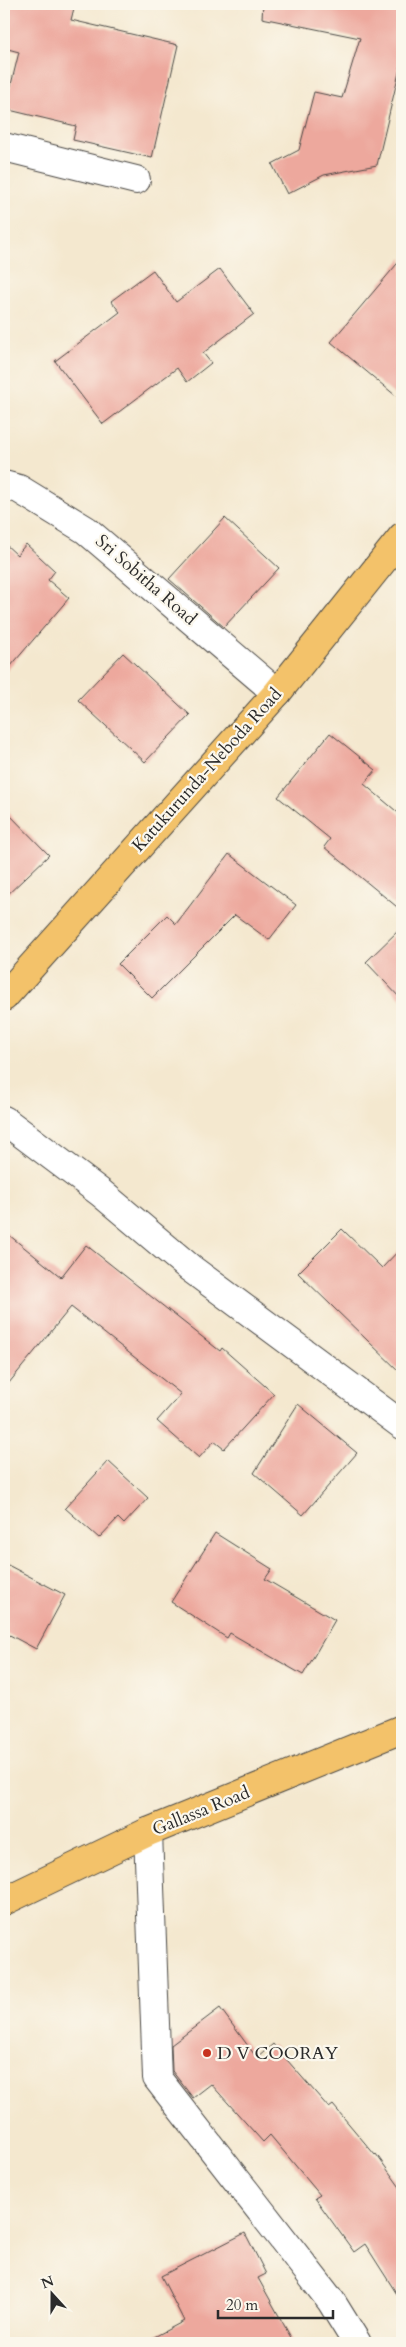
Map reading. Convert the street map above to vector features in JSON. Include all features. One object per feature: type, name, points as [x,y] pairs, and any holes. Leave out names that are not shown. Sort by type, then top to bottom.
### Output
[{"type":"main road","name":"Katukurunda-Neboda Road","points":[[4,997],[277,693],[402,537]]},
{"type":"main road","name":"Gallassa Road","points":[[4,1901],[148,1832],[402,1729]]},
{"type":"street","points":[[4,147],[136,180]]},
{"type":"street","name":"Sri Sobitha Road","points":[[4,485],[19,488],[86,530],[277,693]]},
{"type":"street","points":[[4,1120],[101,1193],[190,1268],[402,1425]]},
{"type":"street","points":[[148,1832],[157,2078],[331,2301],[357,2343]]},
{"type":"building","points":[[4,4],[75,4],[71,20],[178,45],[152,158],[73,140],[76,126],[5,109],[19,52],[4,48]]},
{"type":"building","points":[[263,4],[402,4],[402,60],[377,165],[324,175],[287,194],[272,164],[299,150],[314,92],[342,98],[360,38],[262,18]]},
{"type":"building","points":[[402,258],[402,401],[331,342]]},
{"type":"building","points":[[220,269],[254,314],[203,353],[211,363],[187,382],[177,368],[103,424],[55,361],[120,312],[111,301],[153,270],[176,302]]},
{"type":"building","points":[[225,518],[279,568],[224,627],[169,579]]},
{"type":"building","points":[[4,543],[17,555],[26,544],[55,571],[48,580],[69,598],[4,674]]},
{"type":"building","points":[[123,653],[190,715],[145,762],[78,700]]},
{"type":"building","points":[[330,733],[376,770],[364,784],[402,816],[402,911],[324,847],[330,839],[278,797]]},
{"type":"building","points":[[4,809],[49,855],[4,898]]},
{"type":"building","points":[[229,854],[296,905],[269,940],[235,915],[152,998],[118,964],[167,915],[176,924]]},
{"type":"building","points":[[402,927],[402,1000],[366,962]]},
{"type":"building","points":[[342,1229],[382,1268],[402,1247],[402,1374],[298,1273]]},
{"type":"building","points":[[4,1231],[61,1277],[86,1245],[220,1351],[222,1348],[274,1394],[224,1449],[214,1441],[199,1458],[157,1421],[181,1394],[71,1307],[4,1389]]},
{"type":"building","points":[[298,1404],[357,1453],[303,1515],[254,1473]]},
{"type":"building","points":[[108,1461],[148,1498],[124,1524],[118,1518],[99,1538],[65,1508]]},
{"type":"building","points":[[215,1533],[272,1569],[265,1579],[335,1620],[303,1675],[230,1633],[227,1638],[171,1602]]},
{"type":"building","points":[[4,1563],[65,1595],[36,1649],[4,1632]]},
{"type":"building","points":[[220,2008],[257,2058],[273,2044],[329,2108],[333,2105],[376,2154],[402,2190],[402,2302],[365,2244],[354,2252],[315,2198],[320,2195],[270,2135],[263,2142],[211,2084],[193,2098],[172,2071],[171,2045]]},
{"type":"building","points":[[245,2233],[266,2274],[258,2278],[294,2343],[143,2343],[184,2321],[161,2276]]},
{"type":"place","name":"D V COORAY","points":[[207,2053]]}]
